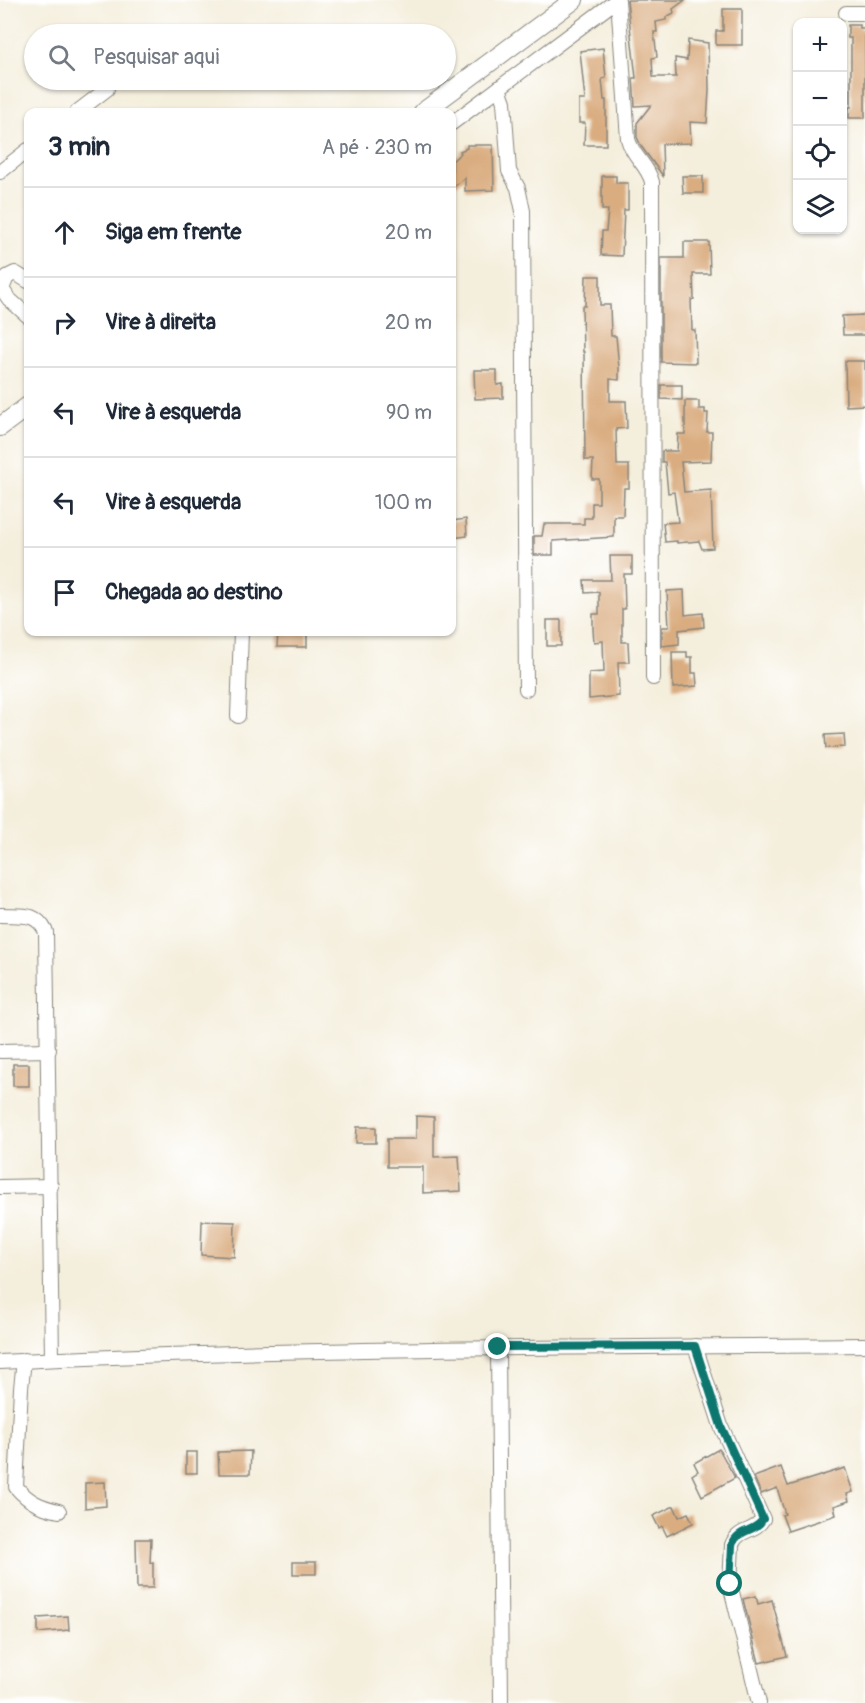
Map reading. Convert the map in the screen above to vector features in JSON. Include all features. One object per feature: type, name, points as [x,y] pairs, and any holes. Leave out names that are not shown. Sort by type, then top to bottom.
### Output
[{"type":"main road","points":[[456,88],[574,0]]},
{"type":"main road","points":[[428,108],[453,90]]},
{"type":"main road","points":[[0,427],[24,409]]},
{"type":"street","points":[[456,120],[618,0]]},
{"type":"street","points":[[618,0],[628,139],[634,155],[644,165],[652,182],[653,678]]},
{"type":"street","points":[[846,14],[865,13]]},
{"type":"street","points":[[499,88],[504,102],[509,171],[518,188],[523,211],[526,689]]},
{"type":"street","points":[[81,108],[106,90]]},
{"type":"street","points":[[0,172],[24,153]]},
{"type":"street","points":[[24,279],[15,273],[3,272],[2,289],[24,312]]},
{"type":"street","points":[[237,716],[241,636]]},
{"type":"street","points":[[0,915],[31,916],[41,921],[46,932],[52,1359]]},
{"type":"street","points":[[0,1051],[48,1050]]},
{"type":"street","points":[[0,1187],[51,1186]]},
{"type":"street","points":[[0,1362],[498,1347],[865,1345]]},
{"type":"street","points":[[695,1346],[721,1426],[763,1519],[756,1527],[745,1530],[734,1540],[730,1584],[759,1703]]},
{"type":"street","points":[[498,1347],[501,1703]]},
{"type":"street","points":[[24,1360],[16,1487],[25,1498],[41,1507],[59,1510]]},
{"type":"building","points":[[627,0],[685,0],[673,9],[674,13],[666,17],[666,20],[656,22],[657,32],[654,32],[657,57],[652,58],[653,77],[676,77],[675,58],[687,60],[688,40],[708,43],[707,123],[690,122],[691,143],[662,144],[663,176],[637,137],[637,123],[651,105],[635,106],[633,78],[636,78]]},
{"type":"building","points":[[723,9],[742,9],[742,45],[716,45],[716,31],[723,31]]},
{"type":"building","points":[[848,25],[860,25],[860,28],[864,28],[865,31],[865,118],[849,118],[851,38],[848,38]]},
{"type":"building","points":[[603,48],[606,78],[602,79],[604,100],[606,100],[606,145],[584,145],[585,123],[579,123],[579,100],[585,100],[580,51]]},
{"type":"building","points":[[467,145],[493,145],[494,190],[465,191],[465,178],[456,185],[456,157],[461,153],[460,151],[467,148]]},
{"type":"building","points":[[602,176],[616,176],[616,183],[628,183],[628,210],[624,210],[622,256],[601,255],[602,231],[606,231],[608,210],[602,210]]},
{"type":"building","points":[[682,176],[703,176],[703,193],[683,193]]},
{"type":"building","points":[[684,242],[709,242],[710,274],[693,274],[692,330],[695,330],[696,363],[661,362],[661,258],[684,258]]},
{"type":"building","points":[[586,276],[600,276],[600,305],[610,305],[611,336],[616,336],[619,380],[610,379],[610,401],[626,401],[627,428],[616,429],[617,465],[629,465],[629,488],[624,488],[623,516],[614,516],[614,537],[553,541],[553,555],[534,555],[534,536],[542,536],[544,524],[584,524],[584,518],[592,518],[592,503],[599,503],[599,479],[592,479],[593,460],[585,460],[582,306],[585,306]]},
{"type":"building","points":[[865,315],[865,335],[843,335],[842,316]]},
{"type":"building","points":[[845,361],[865,361],[865,405],[846,406]]},
{"type":"building","points":[[474,370],[497,370],[497,385],[503,384],[503,398],[475,399]]},
{"type":"building","points":[[661,385],[682,385],[682,400],[661,399]]},
{"type":"building","points":[[685,401],[699,401],[699,409],[705,409],[705,413],[708,413],[707,432],[712,432],[711,461],[681,462],[684,492],[711,490],[713,548],[702,549],[699,541],[665,542],[663,523],[678,522],[674,492],[668,493],[662,451],[677,451],[678,434],[685,434]]},
{"type":"building","points":[[466,519],[467,536],[456,537],[456,520]]},
{"type":"building","points":[[610,556],[632,556],[632,574],[624,574],[625,609],[622,609],[622,642],[628,642],[629,662],[618,662],[619,696],[589,699],[589,673],[604,672],[603,641],[594,642],[593,614],[599,614],[599,592],[585,593],[584,580],[611,580]]},
{"type":"building","points":[[684,590],[685,615],[703,613],[704,627],[679,630],[679,644],[662,646],[662,627],[669,627],[667,591]]},
{"type":"building","points":[[547,620],[561,620],[561,646],[547,646]]},
{"type":"building","points":[[278,636],[307,636],[307,647],[277,647]]},
{"type":"building","points":[[672,652],[687,652],[687,657],[692,657],[692,673],[696,673],[697,686],[673,688]]},
{"type":"building","points":[[844,734],[845,747],[826,748],[825,735]]},
{"type":"building","points":[[13,1064],[29,1064],[29,1086],[13,1086]]},
{"type":"building","points":[[416,1116],[434,1117],[434,1157],[459,1156],[461,1191],[423,1193],[423,1167],[387,1167],[387,1139],[416,1139]]},
{"type":"building","points":[[357,1127],[376,1127],[376,1143],[356,1143]]},
{"type":"building","points":[[202,1221],[235,1222],[234,1257],[201,1255]]},
{"type":"building","points":[[719,1449],[735,1478],[702,1496],[692,1475],[698,1471],[694,1463]]},
{"type":"building","points":[[251,1451],[250,1474],[219,1474],[218,1452]]},
{"type":"building","points":[[186,1452],[197,1452],[197,1473],[186,1473]]},
{"type":"building","points":[[781,1467],[788,1486],[845,1468],[853,1492],[847,1494],[849,1501],[834,1506],[836,1515],[788,1531],[782,1515],[785,1514],[777,1488],[761,1494],[754,1477]]},
{"type":"building","points":[[105,1482],[106,1506],[85,1508],[85,1483]]},
{"type":"building","points":[[674,1506],[679,1517],[688,1513],[693,1523],[667,1536],[662,1526],[659,1528],[653,1516]]},
{"type":"building","points":[[136,1539],[151,1539],[150,1563],[153,1562],[153,1588],[137,1588]]},
{"type":"building","points":[[293,1562],[316,1562],[316,1574],[293,1574]]},
{"type":"building","points":[[756,1596],[758,1604],[772,1600],[787,1656],[759,1663],[743,1599]]},
{"type":"building","points":[[68,1616],[69,1630],[38,1633],[38,1618]]},
{"type":"route","points":[[498,1347],[695,1346],[721,1426],[763,1519],[756,1527],[745,1530],[734,1540],[730,1584]]}]
